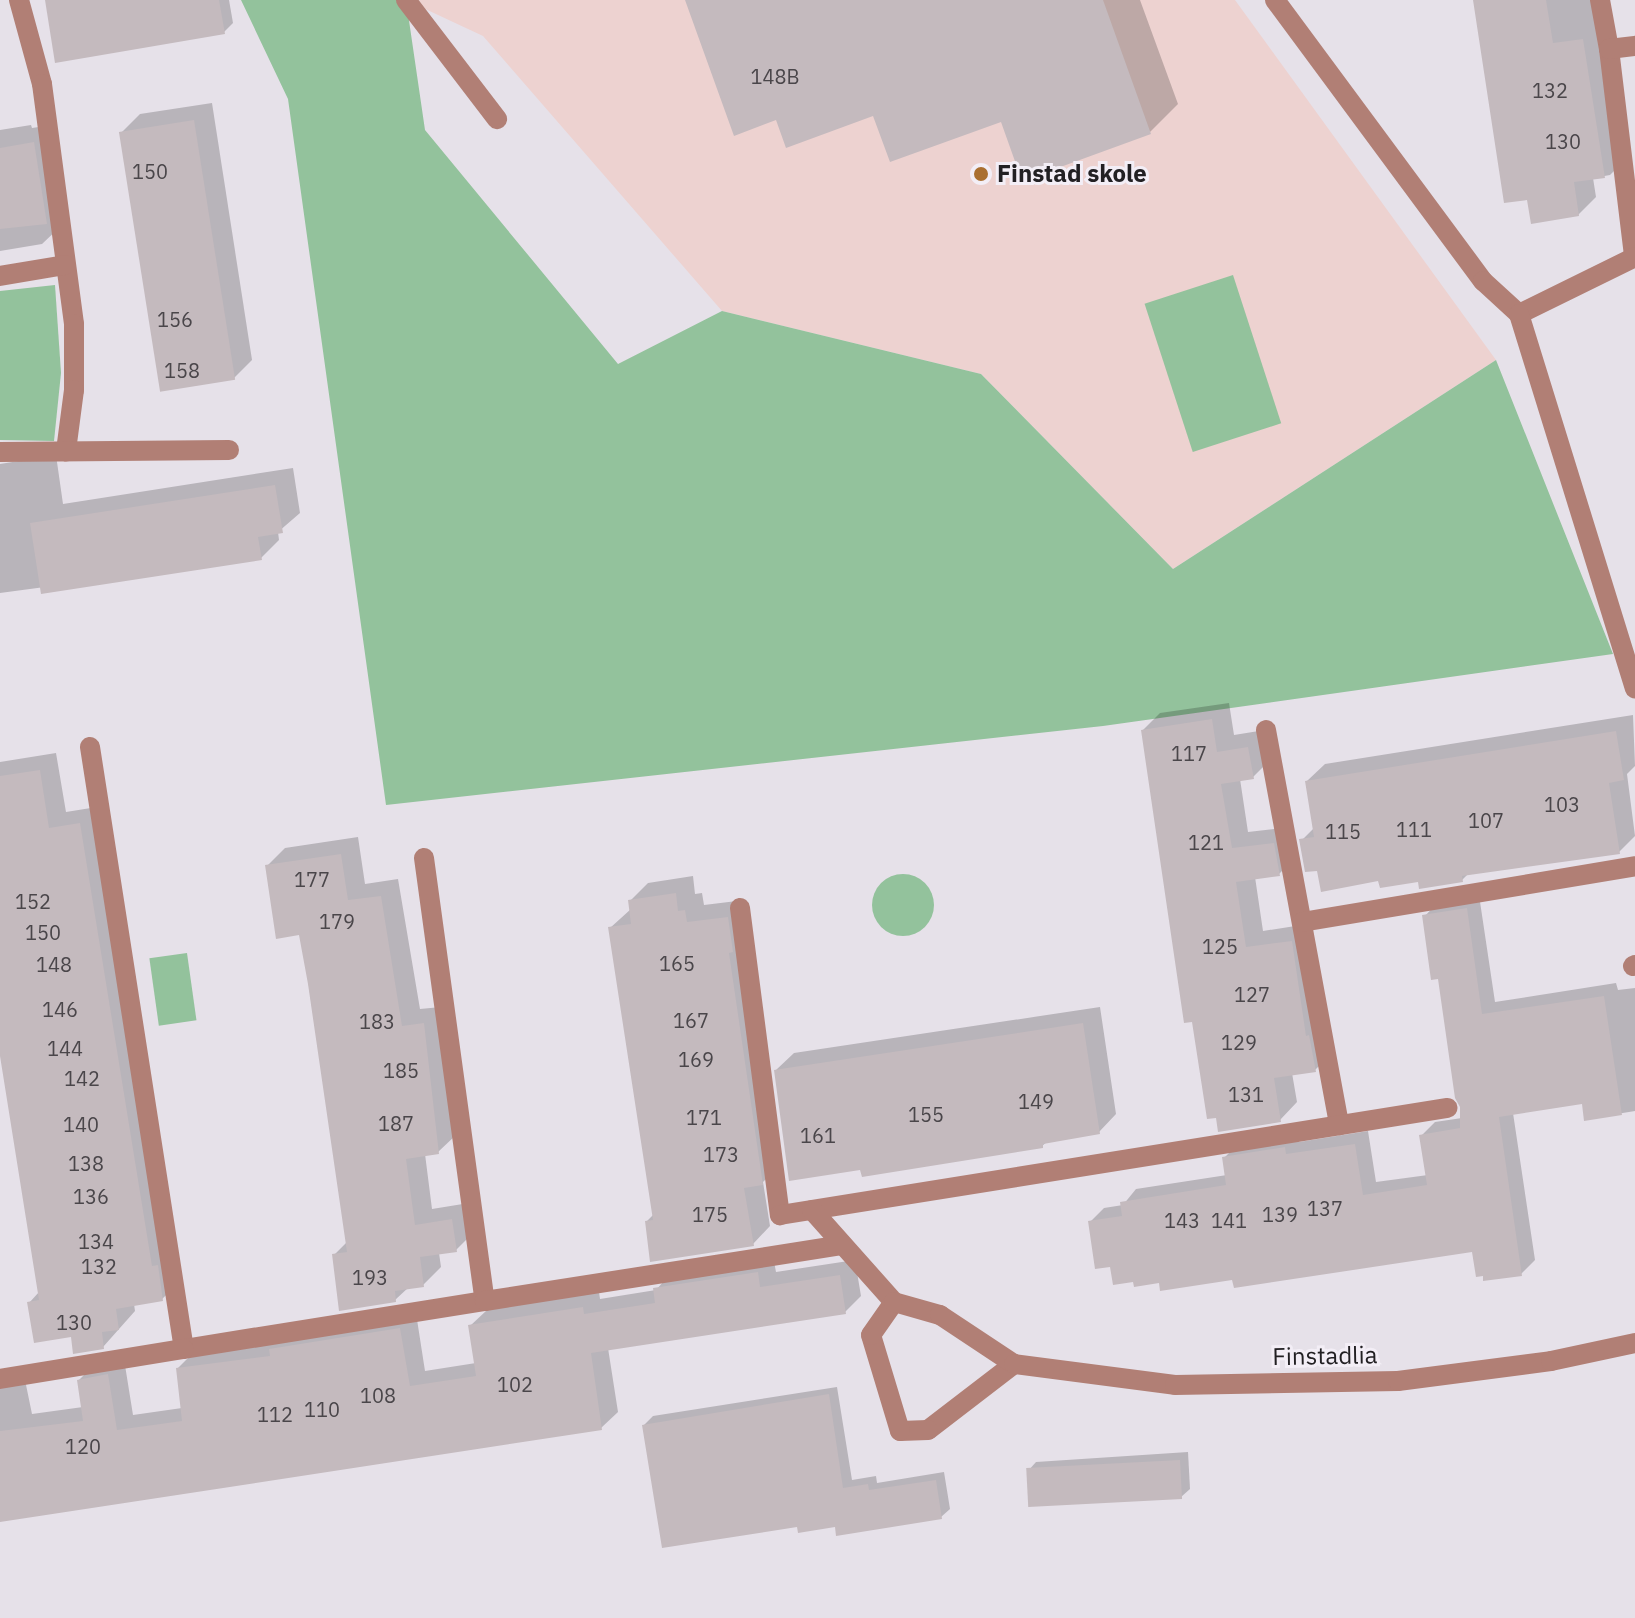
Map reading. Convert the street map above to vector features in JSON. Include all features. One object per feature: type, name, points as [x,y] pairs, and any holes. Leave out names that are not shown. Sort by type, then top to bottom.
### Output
[{"type":"street","points":[[19,0],[42,84],[74,324],[74,390],[66,451]]},
{"type":"street","points":[[406,0],[497,119]]},
{"type":"street","points":[[1275,0],[1483,281],[1519,314],[1635,688]]},
{"type":"street","points":[[1519,314],[1634,257],[1609,49],[1600,0]]},
{"type":"street","points":[[1609,49],[1635,46]]},
{"type":"street","points":[[0,276],[65,265]]},
{"type":"street","points":[[0,452],[229,450]]},
{"type":"street","points":[[1266,730],[1339,1125]]},
{"type":"street","points":[[90,747],[184,1349]]},
{"type":"street","points":[[424,858],[485,1301]]},
{"type":"street","points":[[1302,922],[1635,866]]},
{"type":"street","points":[[740,908],[780,1215],[1447,1108]]},
{"type":"street","points":[[812,1210],[894,1302],[871,1335],[900,1431],[928,1430],[1014,1364]]},
{"type":"street","points":[[0,1379],[843,1245]]},
{"type":"street","name":"Finstadlia","points":[[894,1302],[940,1315],[1014,1364],[1175,1385],[1398,1381],[1551,1361],[1635,1343]]},
{"type":"shaded area","name":"Finstad skole","points":[[406,0],[1235,0],[1496,360],[1173,569],[981,374],[722,311],[483,36]]},
{"type":"green space","points":[[241,0],[406,0],[425,130],[618,364],[722,311],[981,374],[1173,569],[1496,360],[1613,654],[1103,726],[386,805],[288,99]]},
{"type":"green space","points":[[1233,275],[1281,423],[1193,452],[1145,304]]},
{"type":"green space","points":[[55,285],[61,373],[54,441],[0,440],[0,291]]},
{"type":"green space","points":[[903,874],[925,883],[934,905],[925,927],[903,936],[881,927],[872,905],[881,883]]},
{"type":"green space","points":[[187,953],[196,1020],[159,1026],[149,958]]},
{"type":"building","points":[[45,0],[219,0],[225,34],[55,63]]},
{"type":"building","points":[[685,0],[1103,0],[1151,134],[1022,181],[1001,122],[890,162],[873,116],[786,148],[776,120],[734,136]]},
{"type":"building","points":[[1473,0],[1546,0],[1553,43],[1583,39],[1605,178],[1574,182],[1579,216],[1531,224],[1527,200],[1504,203]]},
{"type":"building","points":[[194,120],[235,380],[160,392],[119,132]]},
{"type":"building","points":[[34,142],[47,224],[0,229],[0,148]]},
{"type":"building","points":[[275,485],[283,533],[258,537],[262,560],[41,594],[30,523]]},
{"type":"building","points":[[1212,719],[1217,752],[1248,747],[1254,779],[1221,784],[1232,848],[1274,843],[1280,876],[1236,882],[1246,947],[1292,941],[1306,1036],[1309,1035],[1316,1072],[1274,1078],[1281,1122],[1218,1132],[1216,1118],[1207,1119],[1192,1022],[1184,1023],[1141,730]]},
{"type":"building","points":[[1616,731],[1624,780],[1609,783],[1620,854],[1462,876],[1463,882],[1419,889],[1418,882],[1380,888],[1378,881],[1321,892],[1317,871],[1305,872],[1299,839],[1314,837],[1305,781]]},
{"type":"building","points":[[40,770],[49,828],[80,823],[152,1266],[158,1265],[163,1301],[116,1309],[119,1330],[102,1332],[104,1349],[73,1354],[71,1337],[34,1343],[27,1302],[39,1300],[0,1056],[0,776]]},
{"type":"building","points":[[341,854],[348,900],[381,896],[402,1026],[424,1023],[439,1154],[406,1159],[415,1225],[452,1219],[457,1252],[420,1257],[424,1287],[395,1291],[396,1302],[339,1311],[332,1254],[347,1252],[308,984],[299,935],[276,939],[265,865]]},
{"type":"building","points":[[676,893],[678,911],[685,910],[687,922],[728,917],[733,952],[729,953],[763,1185],[744,1188],[754,1246],[650,1262],[645,1221],[653,1220],[608,927],[631,924],[628,900]]},
{"type":"building","points":[[1467,908],[1482,1014],[1604,996],[1622,1115],[1584,1121],[1582,1104],[1499,1117],[1522,1276],[1483,1281],[1483,1276],[1476,1277],[1472,1252],[1234,1288],[1232,1280],[1160,1291],[1159,1283],[1134,1287],[1133,1282],[1113,1285],[1110,1267],[1095,1269],[1088,1221],[1122,1216],[1120,1202],[1226,1185],[1222,1157],[1285,1147],[1286,1154],[1355,1144],[1363,1195],[1427,1185],[1419,1135],[1460,1128],[1460,1107],[1455,1098],[1438,979],[1431,980],[1422,915]]},
{"type":"building","points":[[1083,1023],[1100,1134],[1043,1144],[1043,1148],[862,1177],[860,1170],[789,1181],[774,1070]]},
{"type":"building","points":[[758,1272],[760,1287],[840,1275],[846,1314],[591,1353],[602,1430],[0,1522],[0,1431],[83,1421],[77,1380],[108,1374],[117,1430],[182,1421],[176,1368],[270,1356],[269,1349],[400,1328],[410,1386],[476,1376],[468,1325],[583,1307],[584,1314],[655,1303],[653,1288]]},
{"type":"building","points":[[829,1394],[843,1488],[868,1484],[869,1490],[936,1480],[942,1519],[836,1536],[835,1527],[798,1533],[797,1527],[662,1548],[642,1425]]},
{"type":"building","points":[[1180,1460],[1182,1499],[1028,1507],[1026,1468]]},
{"type":"place","name":"Finstad skole","points":[[981,174]]}]
